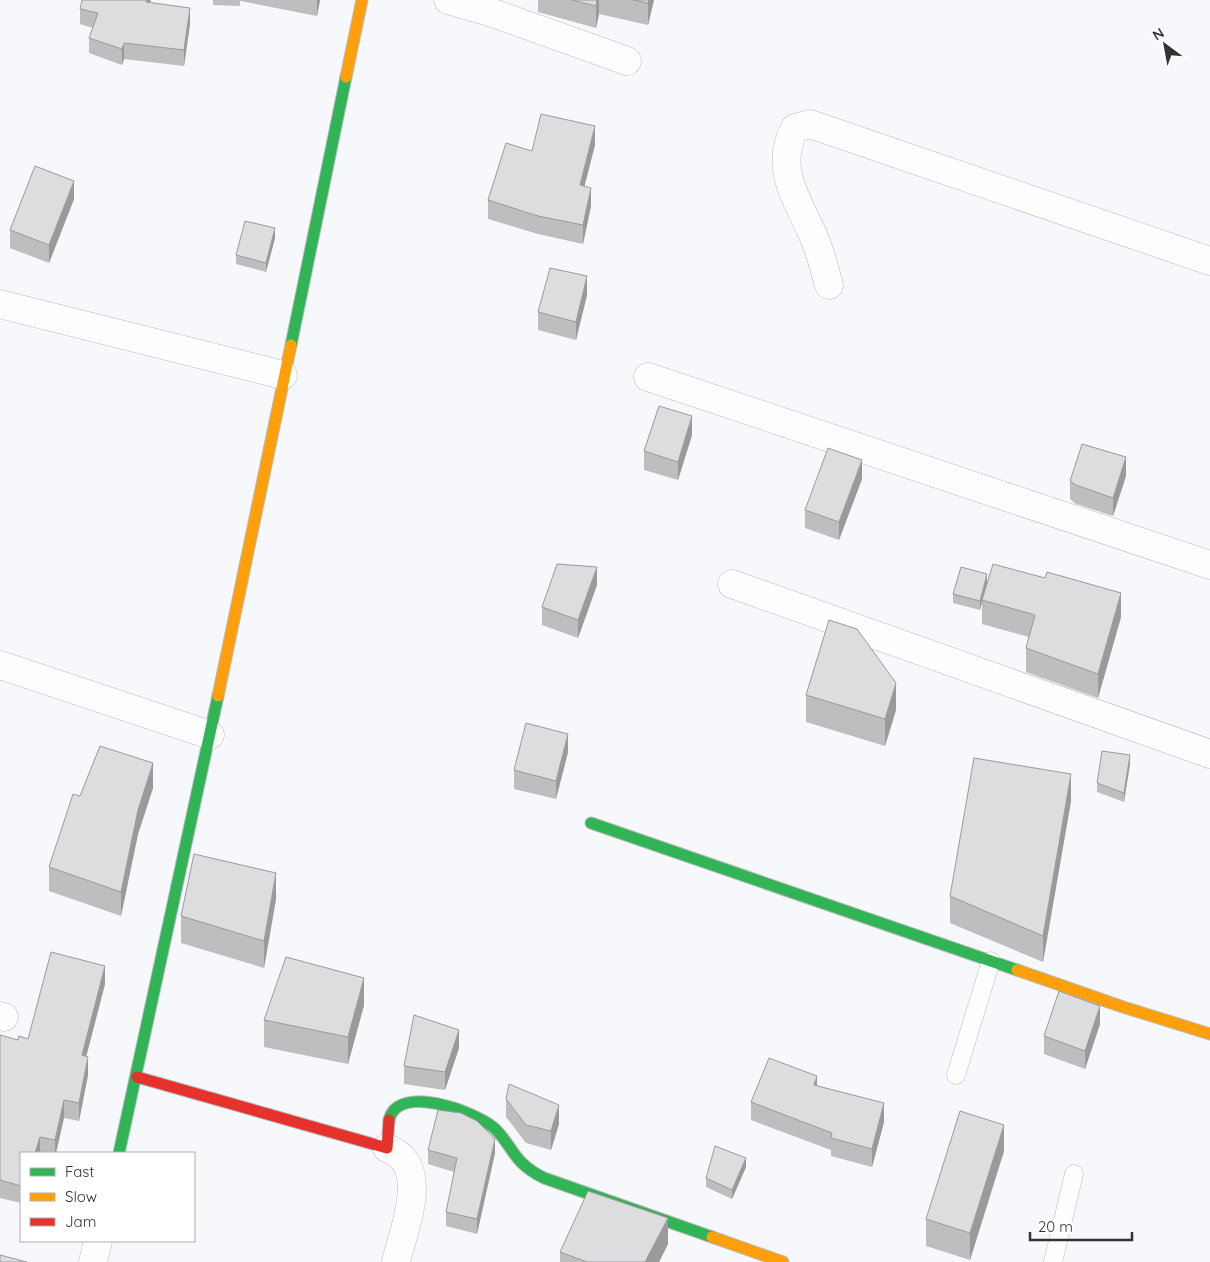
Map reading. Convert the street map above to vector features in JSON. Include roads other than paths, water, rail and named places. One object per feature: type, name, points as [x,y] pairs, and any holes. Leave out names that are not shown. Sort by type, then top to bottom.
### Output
[{"type":"street","points":[[119,1152],[210,735],[362,0]]},
{"type":"street","points":[[448,0],[490,12],[627,61]]},
{"type":"street","points":[[829,284],[813,233],[797,205],[786,160],[787,143],[795,128],[810,124],[1210,260]]},
{"type":"street","points":[[0,304],[283,376]]},
{"type":"street","points":[[648,377],[1210,565]]},
{"type":"street","points":[[732,584],[1210,754]]},
{"type":"street","points":[[0,665],[210,735]]},
{"type":"street","points":[[591,823],[853,912],[1123,1008],[1210,1034]]},
{"type":"street","points":[[137,1076],[396,1152],[404,1159],[411,1170],[413,1188],[396,1262]]},
{"type":"street","points":[[386,1148],[391,1114],[396,1106],[404,1103],[431,1102],[473,1116],[493,1127],[524,1164],[544,1178],[783,1262]]},
{"type":"street","points":[[93,1262],[98,1242]]},
{"type":"lane","points":[[956,1075],[992,961]]},
{"type":"lane","points":[[1053,1262],[1074,1174]]}]
